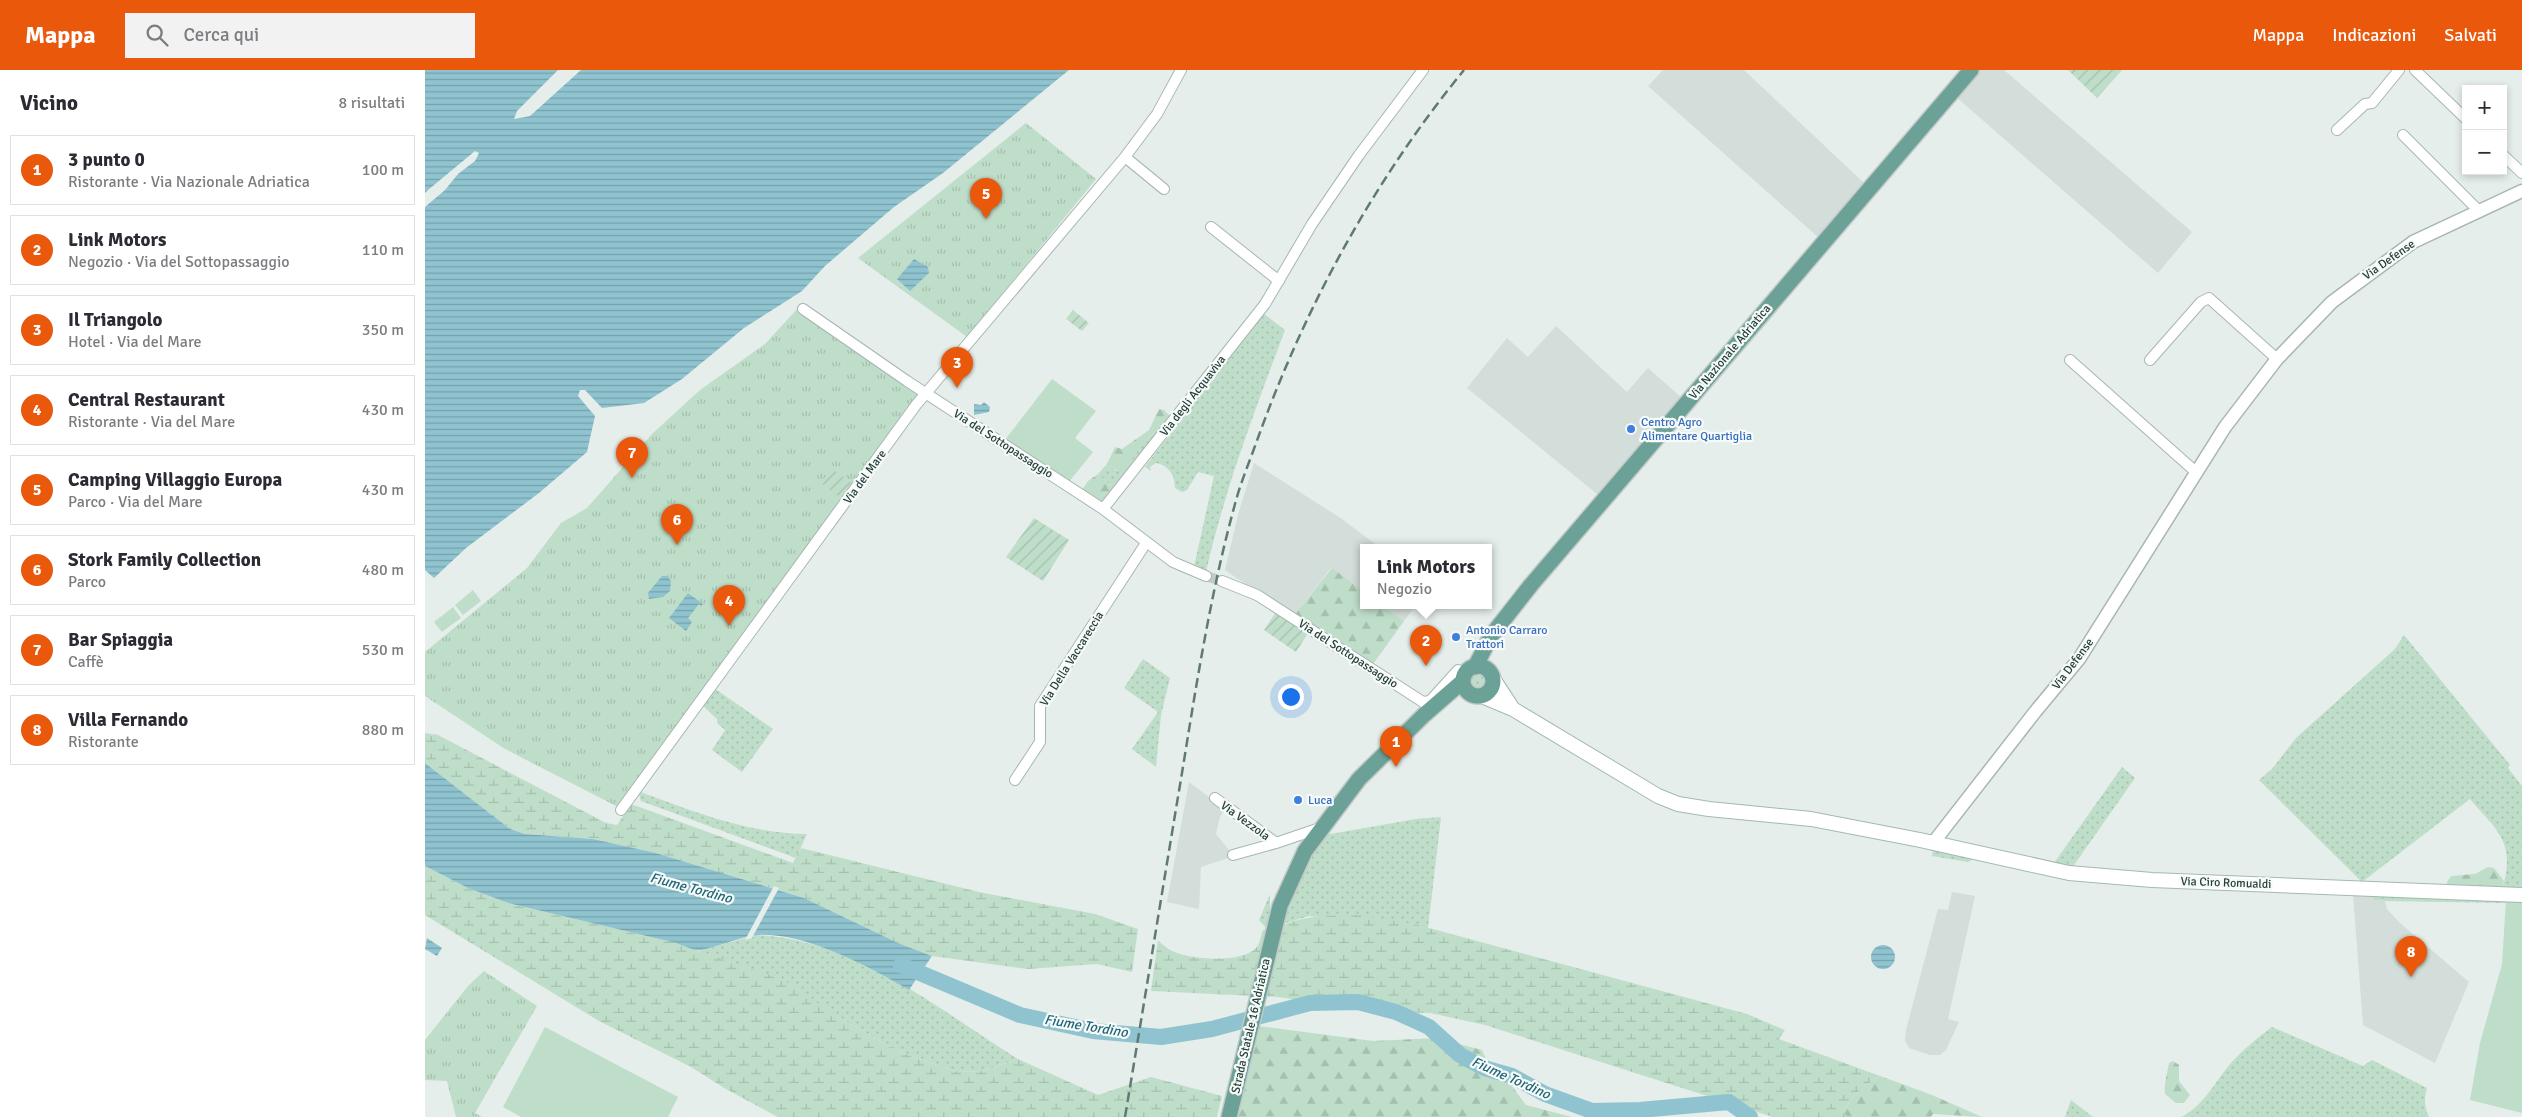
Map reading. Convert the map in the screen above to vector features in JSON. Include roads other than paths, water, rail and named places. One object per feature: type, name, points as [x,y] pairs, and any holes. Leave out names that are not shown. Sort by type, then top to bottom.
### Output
[{"type":"main road","name":"Via Nazionale Adriatica","points":[[1272,936],[1286,888],[1316,833],[1359,780],[1468,674],[1491,636],[1531,585],[1971,70]]},
{"type":"main road","points":[[1491,636],[1491,675],[1490,690],[1480,696],[1467,691],[1468,674],[1483,667],[1491,675],[1513,709]]},
{"type":"main road","name":"Via Nazionale Adriatica","points":[[1433,707],[1458,699],[1480,696]]},
{"type":"main road","name":"Via Ciro Romualdi","points":[[1480,696],[1513,709],[1658,796],[1678,804],[1709,810],[1811,819],[1933,843],[2069,873],[2152,880],[2522,895]]},
{"type":"main road","name":"Strada Statale 16 Adriatica","points":[[1229,1117],[1272,936]]},
{"type":"street","name":"Via del Mare","points":[[621,810],[926,393],[1125,157],[1157,114],[1181,70]]},
{"type":"street","name":"Via degli Acquaviva","points":[[1103,509],[1265,304],[1313,224],[1359,155],[1423,70]]},
{"type":"street","points":[[2337,130],[2365,104],[2372,103],[2399,70]]},
{"type":"street","points":[[2415,70],[2462,115]]},
{"type":"street","points":[[2403,135],[2479,211]]},
{"type":"street","points":[[1125,157],[1164,189]]},
{"type":"street","points":[[2507,159],[2522,174]]},
{"type":"street","name":"Via Defense","points":[[1933,843],[2035,712],[2079,659],[2239,407],[2277,359],[2322,312],[2376,268],[2413,242],[2522,191]]},
{"type":"street","points":[[1211,226],[1279,281]]},
{"type":"street","points":[[2150,360],[2201,302],[2209,298],[2277,359]]},
{"type":"street","name":"Via del Sottopassaggio","points":[[803,308],[926,393],[1103,509],[1146,544],[1173,562],[1205,576]]},
{"type":"street","points":[[2070,360],[2197,473]]},
{"type":"street","name":"Via Della Vaccareccia","points":[[1015,780],[1040,742],[1040,706],[1146,544]]},
{"type":"street","name":"Via del Sottopassaggio","points":[[1222,581],[1257,595],[1423,702],[1430,701],[1458,670],[1468,674]]},
{"type":"street","name":"Via Vezzola","points":[[1215,798],[1277,843]]},
{"type":"street","name":"Via Vezzola","points":[[1233,854],[1316,833]]},
{"type":"water","points":[[425,70],[1069,70],[943,173],[894,207],[825,266],[802,291],[744,328],[682,379],[644,403],[602,408],[585,390],[580,390],[578,396],[595,416],[587,452],[539,493],[466,548],[434,578],[425,570]]},
{"type":"water","points":[[914,259],[928,267],[929,273],[910,291],[897,279]]},
{"type":"water","points":[[984,402],[990,407],[989,412],[974,415],[974,404],[981,405]]},
{"type":"water","points":[[662,576],[667,576],[671,581],[670,591],[663,597],[649,599],[648,593]]},
{"type":"water","points":[[688,593],[703,604],[701,606],[699,604],[688,618],[692,622],[686,631],[669,618]]},
{"type":"water","points":[[425,763],[510,829],[525,834],[593,839],[656,853],[804,898],[898,943],[932,956],[909,990],[876,971],[836,952],[794,939],[775,935],[757,935],[703,950],[695,950],[676,943],[508,903],[468,888],[425,866]]},
{"type":"water","points":[[427,938],[442,948],[437,956],[425,949]]},
{"type":"water","points":[[1883,945],[1892,948],[1895,957],[1892,966],[1883,969],[1874,966],[1871,957],[1874,948]]},
{"type":"waterway","name":"Fiume Tordino","points":[[901,965],[1020,1015],[1093,1031],[1161,1037],[1212,1029],[1310,1003],[1358,1002],[1396,1012],[1429,1027],[1460,1055],[1484,1068],[1512,1076],[1545,1094],[1592,1111],[1640,1110],[1729,1102],[1750,1117]]},
{"type":"tunnel","points":[[1206,576],[1222,581]]},
{"type":"railway","points":[[1125,1117],[1204,641],[1218,572],[1240,487],[1278,386],[1321,290],[1346,244],[1401,154],[1464,70]]},
{"type":"place","name":"Camping Villaggio Europa","points":[[986,219]]},
{"type":"place","name":"Il Triangolo","points":[[957,388]]},
{"type":"place","name":"Centro Agro Alimentare Quartiglia","points":[[1631,429]]},
{"type":"place","name":"Bar Spiaggia","points":[[632,478]]},
{"type":"place","name":"Stork Family Collection","points":[[677,545]]},
{"type":"place","name":"Central Restaurant","points":[[729,626]]},
{"type":"place","name":"Antonio Carraro Trattori","points":[[1456,637]]},
{"type":"place","name":"Link Motors","points":[[1426,666]]},
{"type":"place","name":"3 punto 0","points":[[1396,767]]},
{"type":"place","name":"Luca","points":[[1298,800]]},
{"type":"place","name":"Villa Fernando","points":[[2411,977]]}]
